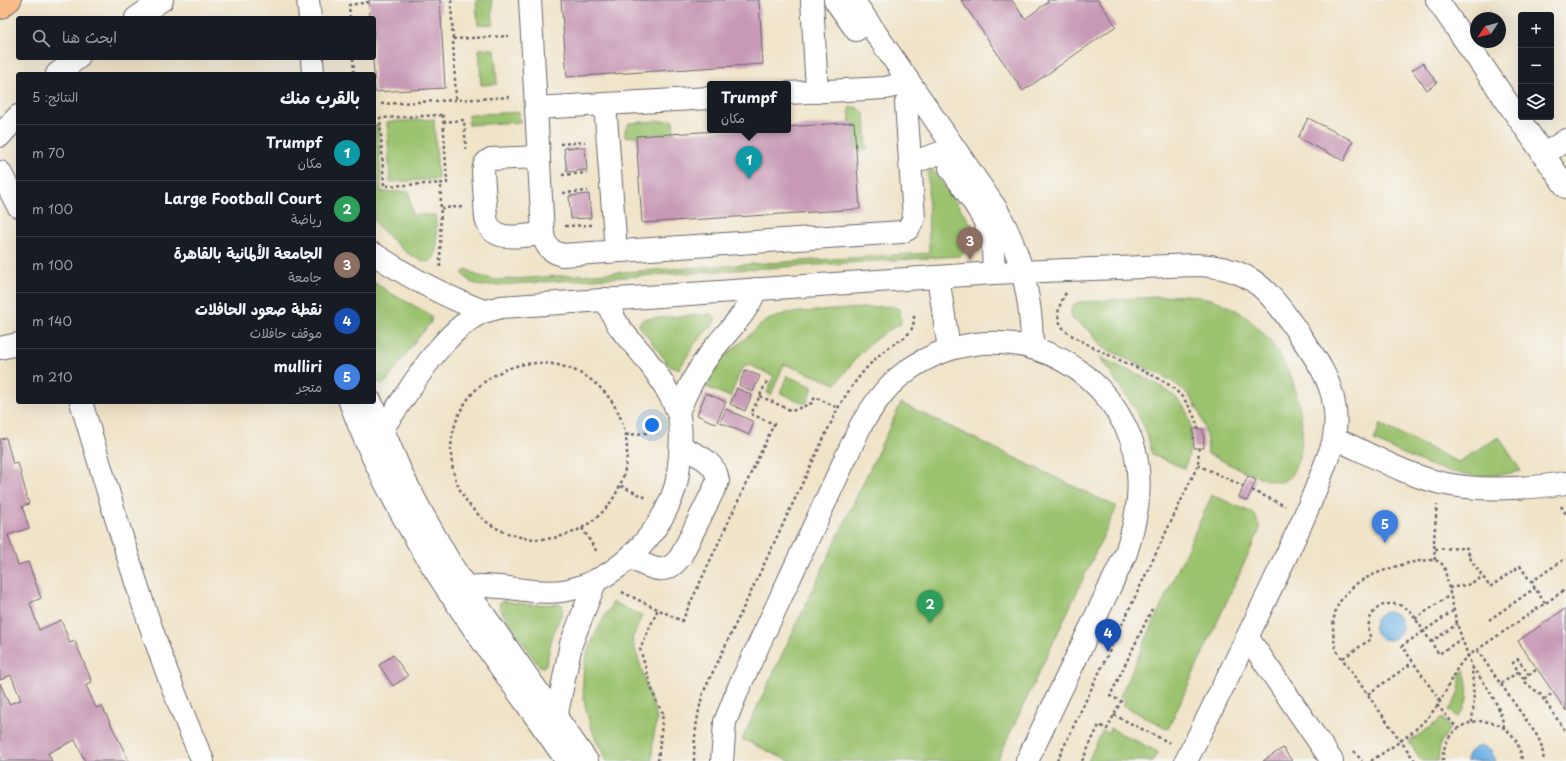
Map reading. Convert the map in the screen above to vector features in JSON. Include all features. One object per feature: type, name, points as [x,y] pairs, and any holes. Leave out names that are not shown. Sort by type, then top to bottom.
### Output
[{"type":"main road","points":[[0,8],[10,0]]},
{"type":"lane","points":[[139,16],[162,0]]},
{"type":"lane","points":[[308,0],[310,16]]},
{"type":"lane","points":[[530,0],[542,231],[544,242],[548,248],[554,253],[562,255],[902,232],[908,229],[914,218],[906,103],[900,82]]},
{"type":"lane","points":[[812,0],[817,92]]},
{"type":"lane","points":[[835,0],[850,10],[900,82],[997,210],[1014,242],[1022,272],[1030,309],[1032,348]]},
{"type":"lane","points":[[1437,0],[1566,187]]},
{"type":"lane","points":[[813,26],[850,10]]},
{"type":"lane","points":[[60,72],[75,60]]},
{"type":"lane","points":[[312,60],[313,72]]},
{"type":"lane","points":[[791,93],[885,88],[900,82]]},
{"type":"lane","points":[[536,102],[605,104],[707,98]]},
{"type":"lane","points":[[906,103],[982,217],[992,243],[994,273]]},
{"type":"lane","points":[[605,104],[616,251]]},
{"type":"lane","points":[[0,136],[16,118]]},
{"type":"lane","points":[[1544,155],[1566,140]]},
{"type":"lane","points":[[911,163],[940,153]]},
{"type":"lane","points":[[539,168],[491,159],[486,161],[483,171],[486,218],[487,224],[491,230],[497,235],[504,237],[542,231]]},
{"type":"lane","points":[[0,172],[16,202]]},
{"type":"lane","points":[[376,255],[439,292],[484,312]]},
{"type":"lane","points":[[373,434],[389,420],[422,370],[439,349],[460,328],[484,312],[518,305],[994,273],[1084,269],[1211,265],[1227,268],[1243,274],[1270,294],[1322,369],[1330,386],[1334,402],[1336,420],[1334,438],[1305,516],[1248,638],[1188,757]]},
{"type":"lane","points":[[938,277],[949,349]]},
{"type":"lane","points":[[457,590],[479,585],[536,592],[568,590],[596,580],[610,572],[630,557],[645,542],[657,526],[675,488],[679,468],[680,430],[692,381],[711,352],[744,314],[756,289]]},
{"type":"lane","points":[[605,299],[620,328],[647,360],[660,379],[680,430],[712,465],[716,471],[718,481],[677,563],[670,568],[662,570],[654,569],[630,557]]},
{"type":"lane","points":[[722,761],[725,722],[739,687],[861,425],[878,400],[898,378],[922,361],[949,349],[977,343],[1005,343],[1032,348],[1068,363],[1098,386],[1120,416],[1135,451],[1140,488],[1135,525],[1126,553],[1027,761]]},
{"type":"lane","points":[[0,348],[16,344]]},
{"type":"lane","points":[[82,404],[151,629],[175,696],[203,761]]},
{"type":"lane","points":[[351,404],[403,477],[423,515],[457,590],[550,723],[587,761]]},
{"type":"lane","points":[[371,404],[373,434]]},
{"type":"lane","points":[[1334,438],[1409,472],[1441,483],[1494,488],[1521,488],[1566,483]]},
{"type":"lane","points":[[567,761],[550,723],[571,644],[596,580]]},
{"type":"lane","points":[[1248,638],[1332,761]]},
{"type":"path","points":[[451,0],[456,100]]},
{"type":"path","points":[[350,16],[349,5],[369,2]]},
{"type":"path","points":[[453,39],[494,37]]},
{"type":"path","points":[[353,60],[354,72]]},
{"type":"path","points":[[381,104],[456,100],[536,102]]},
{"type":"path","points":[[442,115],[447,183],[441,184],[384,186],[380,118],[442,115]]},
{"type":"path","points":[[443,122],[457,121]]},
{"type":"path","points":[[539,168],[608,140]]},
{"type":"path","points":[[539,168],[611,181]]},
{"type":"path","points":[[539,168],[611,181]]},
{"type":"path","points":[[439,292],[442,242],[441,184]]},
{"type":"path","points":[[441,208],[459,207]]},
{"type":"path","points":[[542,231],[614,223]]},
{"type":"path","points":[[1084,269],[1064,296],[1058,312],[1060,324],[1070,335],[1159,379],[1172,387],[1189,406],[1195,416],[1198,429]]},
{"type":"path","points":[[536,362],[554,364],[571,369],[587,377],[601,389],[612,402],[621,418],[626,435],[627,461],[621,486],[614,498],[605,510],[594,520],[566,536],[548,539],[531,539],[513,536],[492,525],[482,519],[470,506],[460,491],[453,474],[451,439],[455,421],[463,405],[473,391],[487,379],[502,370],[519,364],[536,362]]},
{"type":"path","points":[[760,396],[792,411],[812,403],[815,397],[838,408]]},
{"type":"path","points":[[626,435],[680,430]]},
{"type":"path","points":[[1057,761],[1198,464],[1199,448]]},
{"type":"path","points":[[1198,464],[1243,486]]},
{"type":"path","points":[[1435,560],[1435,517],[1441,483]]},
{"type":"path","points":[[621,486],[667,507]]},
{"type":"path","points":[[1252,490],[1305,516]]},
{"type":"path","points":[[1435,549],[1467,548],[1471,560],[1490,587],[1520,566],[1545,603]]},
{"type":"path","points":[[1531,582],[1566,558]]},
{"type":"path","points":[[1415,761],[1336,650],[1333,637],[1335,612],[1340,601],[1348,591],[1357,584],[1384,571],[1409,563],[1435,560],[1444,566],[1453,611],[1461,639],[1472,667],[1492,695],[1499,710],[1504,727]]},
{"type":"path","points":[[1449,588],[1466,585],[1483,577]]},
{"type":"path","points":[[1489,620],[1535,588]]},
{"type":"path","points":[[1371,761],[1419,727],[1440,702],[1461,662],[1566,589]]},
{"type":"path","points":[[1415,619],[1450,596]]},
{"type":"path","points":[[1343,658],[1371,638],[1368,631],[1371,616],[1382,606],[1390,604],[1398,604],[1405,607],[1424,631],[1439,654],[1461,639]]},
{"type":"path","points":[[658,609],[640,649],[656,700],[663,713],[658,746],[658,761]]},
{"type":"path","points":[[1082,761],[1099,725],[1107,729],[1121,701],[1110,696],[1152,609]]},
{"type":"path","points":[[1440,702],[1402,646],[1453,611]]},
{"type":"path","points":[[1431,642],[1457,624]]},
{"type":"path","points":[[1477,650],[1538,737],[1542,747],[1544,761]]},
{"type":"path","points":[[1529,675],[1518,659],[1513,663],[1527,684],[1540,694],[1566,732]]},
{"type":"path","points":[[1368,694],[1412,662]]},
{"type":"path","points":[[1472,667],[1474,701],[1472,722]]},
{"type":"path","points":[[1524,679],[1537,669]]},
{"type":"path","points":[[1500,684],[1519,671]]},
{"type":"path","points":[[1544,700],[1554,692]]},
{"type":"path","points":[[1437,705],[1458,729]]},
{"type":"path","points":[[1114,715],[1188,757]]},
{"type":"path","points":[[1443,761],[1445,747],[1450,737],[1458,729],[1472,722],[1489,722],[1504,727],[1512,734],[1518,743],[1522,761]]},
{"type":"path","points":[[1354,751],[1362,761]]},
{"type":"green space","points":[[476,0],[492,0],[493,24],[478,25]]},
{"type":"green space","points":[[479,49],[495,49],[497,84],[481,85]]},
{"type":"green space","points":[[856,107],[863,112],[865,116],[867,149],[856,149],[854,123],[850,122],[849,108]]},
{"type":"green space","points":[[519,112],[520,122],[469,125],[468,115]]},
{"type":"green space","points":[[434,119],[438,179],[390,182],[387,122]]},
{"type":"green space","points":[[673,120],[674,134],[625,137],[625,130],[629,123]]},
{"type":"green space","points":[[376,125],[378,125],[381,192],[409,191],[412,215],[435,215],[437,246],[435,255],[430,261],[423,261],[414,257],[394,242],[376,223]]},
{"type":"green space","points":[[932,169],[975,229],[975,238],[972,246],[967,252],[959,256],[481,286],[470,282],[462,273],[467,269],[476,275],[496,280],[929,253],[928,171]]},
{"type":"green space","points":[[376,283],[431,316],[431,322],[410,348],[387,381],[383,384],[376,382]]},
{"type":"green space","points":[[1186,295],[1217,301],[1245,316],[1269,340],[1287,368],[1298,399],[1302,436],[1298,461],[1291,475],[1284,481],[1274,482],[1208,454],[1202,418],[1191,399],[1184,391],[1163,376],[1102,347],[1090,331],[1071,318],[1071,308],[1079,302]]},
{"type":"green space","points":[[891,306],[900,309],[901,324],[881,335],[872,342],[836,384],[784,364],[771,395],[767,393],[774,376],[749,365],[742,368],[730,397],[706,387],[717,363],[762,324],[770,319],[787,313]]},
{"type":"green space","points":[[711,314],[715,319],[714,323],[695,343],[680,368],[674,368],[669,365],[639,324],[643,319]]},
{"type":"green space","points":[[1099,357],[1157,384],[1180,402],[1189,419],[1191,434],[1190,449],[1185,469],[1152,454],[1147,433],[1134,407]]},
{"type":"green space","points":[[787,376],[813,387],[806,404],[780,393]]},
{"type":"green space","points":[[901,403],[1117,507],[997,761],[789,761],[742,739]]},
{"type":"green space","points":[[1380,424],[1458,462],[1499,437],[1521,471],[1501,475],[1481,476],[1467,475],[1439,468],[1374,441]]},
{"type":"green space","points":[[1212,495],[1255,514],[1260,529],[1168,729],[1122,705],[1125,699],[1120,696]]},
{"type":"green space","points":[[504,601],[530,605],[562,605],[563,610],[552,637],[546,665],[543,667],[538,665],[500,609],[499,603]]},
{"type":"green space","points":[[613,602],[642,616],[632,639],[657,719],[653,740],[652,761],[607,761],[588,718],[583,689],[583,674],[586,659],[593,638]]},
{"type":"green space","points":[[1464,670],[1467,683],[1467,696],[1464,707],[1457,718],[1449,710],[1458,693],[1460,673]]},
{"type":"green space","points":[[1443,718],[1450,728],[1440,744],[1438,761],[1422,761],[1409,742]]},
{"type":"green space","points":[[1110,728],[1158,752],[1153,761],[1088,761],[1103,730],[1108,733]]},
{"type":"water","points":[[1388,612],[1398,616],[1402,626],[1398,636],[1388,640],[1378,636],[1374,626],[1378,616]]},
{"type":"water","points":[[1483,746],[1491,750],[1496,761],[1466,761],[1471,750],[1476,747]]},
{"type":"building","points":[[369,0],[440,0],[445,88],[376,92],[376,72],[374,72],[373,60],[376,60],[376,16],[370,16]]},
{"type":"building","points":[[561,0],[759,0],[763,64],[567,77]]},
{"type":"building","points":[[961,0],[1012,0],[1025,19],[1048,2],[1047,0],[1098,0],[1116,26],[1023,91]]},
{"type":"building","points":[[1423,63],[1437,83],[1427,90],[1412,70]]},
{"type":"building","points":[[1308,118],[1353,141],[1344,161],[1298,138]]},
{"type":"building","points":[[854,122],[860,209],[642,223],[636,136],[707,132],[707,133],[791,133],[791,127]]},
{"type":"building","points":[[585,147],[587,170],[567,172],[564,148]]},
{"type":"building","points":[[589,194],[591,218],[571,219],[569,196]]},
{"type":"building","points":[[745,370],[760,376],[753,392],[739,385]]},
{"type":"building","points":[[737,388],[752,395],[745,411],[730,404]]},
{"type":"building","points":[[706,393],[726,402],[716,424],[697,415]]},
{"type":"building","points":[[726,409],[754,422],[749,435],[720,422]]},
{"type":"building","points":[[1193,429],[1203,429],[1204,448],[1194,448]]},
{"type":"building","points":[[6,438],[13,464],[18,463],[29,504],[22,506],[29,528],[8,535],[18,565],[28,562],[41,598],[30,603],[39,630],[61,620],[70,643],[75,641],[92,682],[86,685],[96,708],[102,706],[129,761],[85,761],[75,740],[48,753],[52,761],[0,761],[0,683],[9,704],[21,700],[11,675],[0,680],[0,439]]},
{"type":"building","points":[[1248,476],[1256,480],[1247,501],[1239,497]]},
{"type":"building","points":[[1566,608],[1566,711],[1518,641]]},
{"type":"building","points":[[393,655],[408,676],[393,686],[379,665]]},
{"type":"building","points":[[1283,748],[1292,761],[1263,761]]},
{"type":"place","name":"Trumpf","points":[[749,179]]},
{"type":"place","name":"الجامعة الألمانية بالقاهرة","points":[[970,260]]},
{"type":"place","name":"mulliri","points":[[1385,543]]},
{"type":"place","name":"Large Football Court","points":[[930,623]]},
{"type":"place","name":"نقطة صعود الحافلات","points":[[1108,652]]}]
